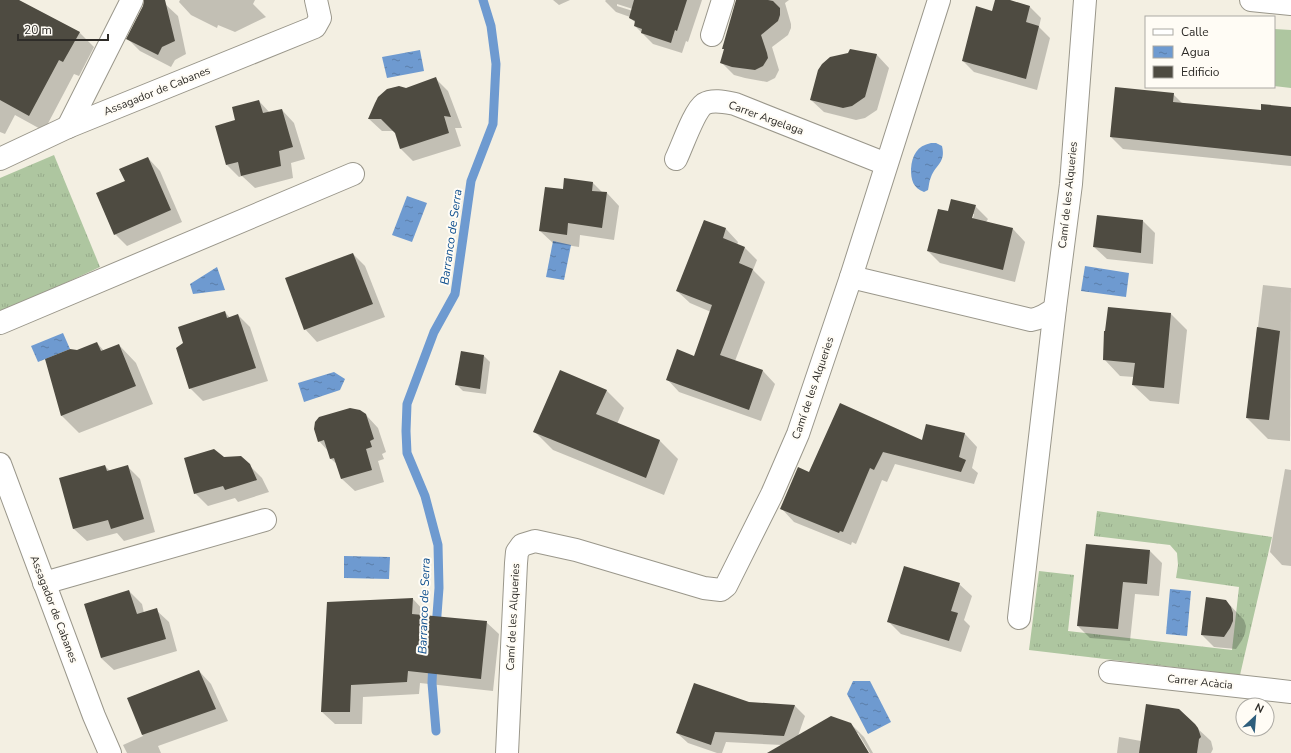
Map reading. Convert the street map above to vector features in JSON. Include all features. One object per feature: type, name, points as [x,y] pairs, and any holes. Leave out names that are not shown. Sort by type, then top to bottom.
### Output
[{"type":"street","points":[[68,127],[132,0]]},
{"type":"street","name":"Assagador de Cabanes","points":[[0,159],[68,127],[315,27],[320,18],[316,0]]},
{"type":"street","points":[[712,35],[723,0]]},
{"type":"street","points":[[939,0],[851,277],[1031,320],[1048,315],[1055,308]]},
{"type":"street","name":"Camí de les Alqueries","points":[[1019,618],[1070,184],[1085,0]]},
{"type":"street","points":[[1251,0],[1291,4]]},
{"type":"street","name":"Carrer Argelaga","points":[[676,160],[698,110],[705,103],[713,101],[734,104],[886,164]]},
{"type":"street","points":[[0,323],[353,174]]},
{"type":"street","name":"Camí de les Alqueries","points":[[507,753],[516,563],[517,552],[522,545],[535,541],[576,550],[704,588],[721,590],[726,586],[769,501],[798,434],[851,277]]},
{"type":"street","name":"Assagador de Cabanes","points":[[0,464],[94,716],[110,753]]},
{"type":"street","points":[[44,583],[265,520]]},
{"type":"street","name":"Carrer Acàcia","points":[[1110,672],[1291,692]]},
{"type":"green space","points":[[1275,29],[1291,30],[1291,88],[1275,86]]},
{"type":"green space","points":[[54,155],[100,267],[0,313],[0,178]]},
{"type":"green space","points":[[1097,511],[1272,537],[1240,675],[1029,650],[1039,571],[1074,575],[1068,631],[1232,650],[1239,587],[1176,578],[1178,565],[1177,553],[1170,545],[1094,536]]},
{"type":"water","points":[[420,50],[424,71],[387,78],[382,57]]},
{"type":"water","points":[[936,143],[942,146],[943,156],[931,177],[928,190],[924,192],[917,188],[913,183],[911,169],[916,152],[922,146]]},
{"type":"water","points":[[407,196],[427,203],[412,242],[392,235]]},
{"type":"water","points":[[553,241],[571,245],[564,280],[546,277]]},
{"type":"water","points":[[1085,266],[1129,273],[1126,297],[1081,291]]},
{"type":"water","points":[[217,267],[225,290],[193,294],[190,284]]},
{"type":"water","points":[[63,333],[70,349],[38,362],[31,346]]},
{"type":"water","points":[[334,372],[345,379],[340,390],[304,402],[298,383]]},
{"type":"water","points":[[344,556],[390,557],[389,579],[344,578]]},
{"type":"water","points":[[1170,589],[1191,591],[1187,636],[1166,634]]},
{"type":"water","points":[[853,681],[870,681],[891,722],[868,734],[847,694]]},
{"type":"building","points":[[0,0],[19,0],[80,32],[63,62],[59,60],[29,116],[0,100]]},
{"type":"building","points":[[144,0],[165,0],[175,41],[162,47],[158,55],[126,39],[143,6]]},
{"type":"building","points":[[634,0],[687,0],[677,31],[675,30],[671,43],[641,33],[642,29],[634,26],[635,21],[629,18]]},
{"type":"building","points":[[736,0],[768,0],[773,1],[780,8],[778,21],[761,35],[768,58],[763,66],[755,70],[732,67],[720,63],[724,49],[722,49]]},
{"type":"building","points":[[995,0],[1010,0],[1030,6],[1026,22],[1039,26],[1026,79],[962,61],[976,6],[992,11]]},
{"type":"building","points":[[850,49],[877,54],[865,97],[852,106],[843,108],[810,100],[818,70],[822,64],[830,57],[848,53]]},
{"type":"building","points":[[436,77],[451,117],[444,116],[449,133],[400,149],[395,133],[381,119],[368,119],[378,97],[387,89],[399,86],[406,88]]},
{"type":"building","points":[[1115,87],[1174,93],[1173,102],[1261,110],[1261,104],[1291,107],[1291,156],[1110,137]]},
{"type":"building","points":[[259,100],[263,113],[282,109],[293,147],[279,151],[281,166],[241,176],[238,162],[226,165],[215,126],[235,120],[232,107]]},
{"type":"building","points":[[148,157],[171,210],[114,235],[96,193],[125,181],[119,169]]},
{"type":"building","points":[[564,178],[593,182],[592,191],[607,192],[602,228],[568,223],[567,235],[539,231],[545,187],[563,189]]},
{"type":"building","points":[[951,199],[976,205],[972,218],[1013,228],[1003,270],[927,251],[938,209],[948,211]]},
{"type":"building","points":[[1097,215],[1143,220],[1141,253],[1093,247]]},
{"type":"building","points":[[704,220],[726,228],[723,238],[745,247],[739,263],[753,269],[720,355],[763,370],[749,410],[666,380],[677,349],[694,356],[712,305],[676,291]]},
{"type":"building","points":[[353,253],[373,304],[304,330],[285,278]]},
{"type":"building","points":[[1108,307],[1171,313],[1164,388],[1132,385],[1135,363],[1103,360],[1104,331]]},
{"type":"building","points":[[225,311],[227,318],[238,314],[256,368],[189,389],[176,348],[183,343],[178,327]]},
{"type":"building","points":[[1257,327],[1280,331],[1269,420],[1246,418]]},
{"type":"building","points":[[97,342],[101,351],[119,344],[136,386],[61,416],[45,359],[70,349],[77,350]]},
{"type":"building","points":[[461,351],[484,355],[480,389],[455,385]]},
{"type":"building","points":[[560,370],[607,390],[596,414],[660,440],[646,478],[533,432]]},
{"type":"building","points":[[840,403],[922,440],[926,424],[965,433],[959,457],[966,460],[961,472],[883,452],[874,470],[870,468],[843,532],[840,531],[839,533],[780,509],[798,467],[809,472]]},
{"type":"building","points":[[350,408],[360,410],[366,414],[374,439],[370,441],[372,447],[366,449],[372,470],[341,479],[334,458],[330,459],[324,440],[318,442],[314,429],[315,422],[319,417]]},
{"type":"building","points":[[214,449],[224,457],[241,456],[250,464],[257,480],[225,490],[223,486],[194,494],[184,458]]},
{"type":"building","points":[[105,465],[107,471],[128,465],[144,519],[111,529],[108,520],[73,529],[59,478]]},
{"type":"building","points":[[1086,544],[1150,550],[1147,584],[1123,582],[1118,629],[1077,626]]},
{"type":"building","points":[[904,566],[960,583],[951,611],[958,613],[949,641],[887,622]]},
{"type":"building","points":[[129,590],[137,614],[157,608],[166,639],[101,658],[84,604]]},
{"type":"building","points":[[1206,597],[1226,600],[1231,607],[1233,621],[1224,637],[1201,635]]},
{"type":"building","points":[[413,598],[412,614],[487,621],[481,679],[408,671],[407,682],[351,685],[350,712],[321,712],[327,602]]},
{"type":"building","points":[[199,670],[216,709],[142,735],[127,698]]},
{"type":"building","points":[[694,683],[749,702],[795,705],[784,736],[715,732],[711,745],[676,733]]},
{"type":"building","points":[[1146,704],[1179,709],[1195,724],[1201,737],[1199,739],[1197,753],[1139,753]]},
{"type":"building","points":[[831,716],[851,723],[869,753],[767,753]]},
{"type":"waterway","name":"Barranco de Serra","points":[[436,628],[439,588],[438,545],[425,496],[407,453],[407,404],[434,332],[455,294],[471,181],[493,124],[496,64],[491,26],[483,0]]},
{"type":"waterway","name":"Barranco de Serra","points":[[433,661],[432,683],[436,731]]}]
